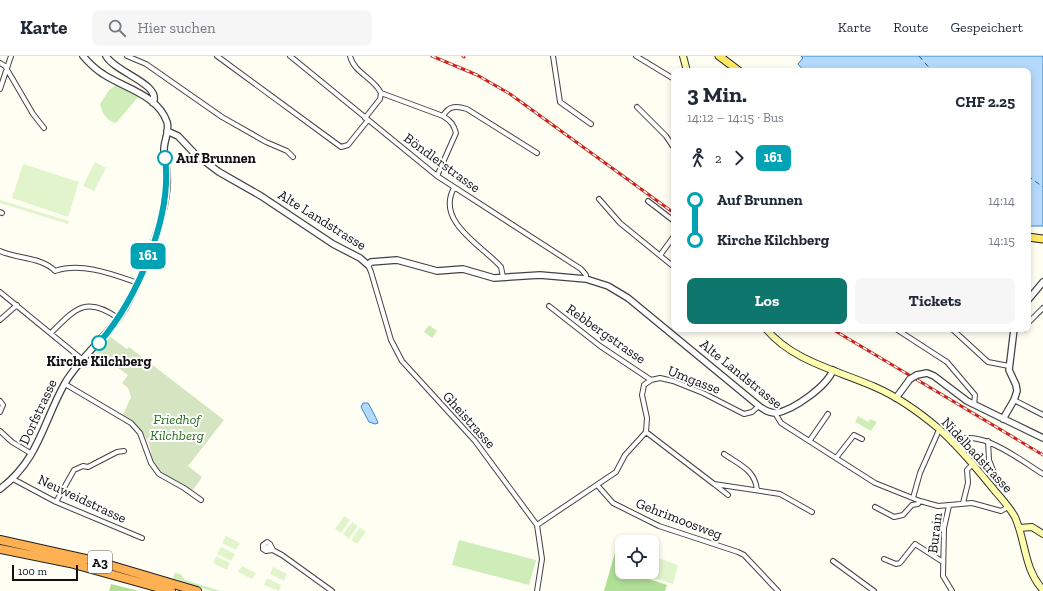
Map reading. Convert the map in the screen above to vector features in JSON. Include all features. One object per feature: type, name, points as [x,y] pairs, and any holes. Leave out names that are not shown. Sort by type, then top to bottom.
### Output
[{"type":"highway","name":"A3","points":[[0,540],[99,562],[197,591]]},
{"type":"highway","name":"A3","points":[[0,548],[70,563],[171,591]]},
{"type":"main road","points":[[683,56],[686,68]]},
{"type":"main road","points":[[719,56],[735,68]]},
{"type":"main road","points":[[1031,237],[1043,239]]},
{"type":"main road","name":"Nidelbadstrasse","points":[[769,332],[795,353],[875,387],[896,398],[939,430],[973,464],[1008,507],[1019,528],[1031,573],[1043,590]]},
{"type":"main road","points":[[1019,528],[1032,527],[1043,534]]},
{"type":"street","points":[[0,89],[11,56]]},
{"type":"street","points":[[83,56],[104,75],[135,90],[153,103]]},
{"type":"street","name":"Dorfstrasse","points":[[0,489],[13,479],[32,454],[64,384],[83,360],[100,343],[130,300],[151,248],[165,198],[168,184],[164,146],[167,132],[165,119],[153,103],[154,95],[150,87],[119,70],[106,56]]},
{"type":"street","points":[[127,56],[146,64],[222,116],[266,142],[287,151],[293,157]]},
{"type":"street","points":[[218,56],[341,147],[348,145],[380,99],[381,93]]},
{"type":"street","name":"Böndlerstrasse","points":[[290,56],[437,176],[581,269],[586,275],[586,280]]},
{"type":"street","points":[[350,56],[353,65],[375,84],[381,93],[450,120],[456,133],[437,176]]},
{"type":"street","points":[[553,56],[560,102],[591,124]]},
{"type":"street","points":[[636,56],[671,77]]},
{"type":"street","points":[[0,63],[7,69],[33,114],[44,128]]},
{"type":"street","points":[[443,116],[450,108],[456,106],[467,109],[537,153]]},
{"type":"street","points":[[637,106],[666,136],[671,144]]},
{"type":"street","name":"Alte Landstrasse","points":[[167,132],[174,134],[194,154],[219,172],[261,196],[333,244],[360,258],[368,265],[371,262],[397,260],[437,271],[463,270],[494,278],[540,275],[586,280],[608,286],[628,298],[759,406],[775,413],[781,423],[810,440],[875,483],[920,501],[938,506],[949,506],[963,503],[981,504],[1001,510],[1008,507]]},
{"type":"street","points":[[454,188],[451,193],[451,209],[457,222],[471,241],[502,267],[503,277]]},
{"type":"street","points":[[598,199],[620,223],[661,254],[671,264]]},
{"type":"street","points":[[648,201],[671,220]]},
{"type":"street","points":[[661,254],[671,240]]},
{"type":"street","points":[[0,251],[19,258],[45,263],[55,271],[71,267],[90,269],[138,283]]},
{"type":"street","name":"Gheistrasse","points":[[368,265],[391,340],[402,361],[475,441],[537,525],[542,559],[537,591]]},
{"type":"street","points":[[1031,296],[1043,282]]},
{"type":"street","points":[[0,292],[83,360]]},
{"type":"street","points":[[0,320],[17,305]]},
{"type":"street","points":[[51,333],[76,309],[85,306],[95,306],[118,318]]},
{"type":"street","name":"Rebbergstrasse","points":[[549,306],[600,346],[650,380]]},
{"type":"street","points":[[1031,320],[1043,308]]},
{"type":"street","points":[[903,332],[937,355],[955,370],[975,395],[974,405]]},
{"type":"street","points":[[955,332],[988,362],[1008,366]]},
{"type":"street","points":[[1003,419],[1017,392],[1016,385],[1008,366],[1014,332]]},
{"type":"street","points":[[775,413],[810,396],[829,380],[833,370]]},
{"type":"street","points":[[896,398],[910,380],[917,375],[927,373],[934,376],[958,395],[974,405],[1043,438]]},
{"type":"street","name":"Umgasse","points":[[646,432],[647,418],[642,395],[644,385],[650,380],[660,378],[673,381],[703,393],[744,414],[752,412],[759,406]]},
{"type":"street","points":[[64,384],[131,423],[140,433],[151,463],[160,474],[184,488],[200,500]]},
{"type":"street","points":[[1014,400],[1043,415]]},
{"type":"street","points":[[0,401],[3,406],[0,412]]},
{"type":"street","points":[[810,440],[828,414]]},
{"type":"street","points":[[913,498],[920,473],[939,430]]},
{"type":"street","points":[[0,431],[12,442],[32,454]]},
{"type":"street","points":[[537,525],[598,486],[616,472],[624,455],[646,432],[728,495]]},
{"type":"street","points":[[836,458],[854,435],[862,439]]},
{"type":"street","points":[[952,443],[959,440],[975,438],[988,441],[1043,474]]},
{"type":"street","points":[[988,441],[989,460],[998,483]]},
{"type":"street","points":[[56,502],[77,468],[83,466],[88,467],[117,452],[124,451]]},
{"type":"street","points":[[724,454],[753,475],[756,481],[757,490]]},
{"type":"street","points":[[963,503],[968,483],[967,470],[973,464]]},
{"type":"street","name":"Neuweidstrasse","points":[[13,479],[56,502],[142,538]]},
{"type":"street","points":[[714,484],[780,494],[812,512]]},
{"type":"street","name":"Gehrimoosweg","points":[[598,486],[613,503],[653,523],[744,555],[778,591]]},
{"type":"street","points":[[875,507],[894,517],[903,515],[912,505],[918,504],[920,501]]},
{"type":"street","name":"Burain","points":[[949,506],[944,528],[943,576],[952,591]]},
{"type":"street","name":"Burain","points":[[884,559],[896,564],[900,563],[915,544],[943,562]]},
{"type":"street","points":[[267,547],[332,591]]},
{"type":"street","points":[[833,561],[874,591]]},
{"type":"green space","points":[[116,85],[139,96],[116,123],[107,118],[103,113],[100,104],[109,90]]},
{"type":"green space","points":[[95,162],[106,168],[94,191],[83,186]]},
{"type":"green space","points":[[23,164],[79,182],[68,217],[12,198]]},
{"type":"green space","points":[[0,200],[69,221],[68,224],[0,203]]},
{"type":"green space","points":[[429,325],[437,331],[432,338],[424,332]]},
{"type":"green space","name":"Friedhof Kilchberg","points":[[109,336],[127,349],[129,347],[224,420],[188,466],[202,477],[193,490],[177,483],[161,471],[153,460],[149,444],[144,435],[135,424],[123,415],[131,397],[128,388],[122,383],[128,375],[96,352]]},
{"type":"green space","points":[[858,416],[868,422],[870,419],[877,422],[871,431],[855,422]]},
{"type":"green space","points":[[344,516],[350,520],[341,533],[335,529]]},
{"type":"green space","points":[[352,522],[358,526],[349,539],[343,534]]},
{"type":"green space","points":[[360,527],[366,532],[357,544],[351,540]]},
{"type":"green space","points":[[226,536],[240,543],[236,550],[222,543]]},
{"type":"green space","points":[[459,540],[536,560],[529,585],[452,565]]},
{"type":"green space","points":[[221,547],[235,554],[231,561],[217,554]]},
{"type":"green space","points":[[615,552],[615,579],[649,579],[667,585],[665,591],[604,591]]},
{"type":"green space","points":[[216,556],[230,563],[227,570],[213,563]]},
{"type":"green space","points":[[659,558],[678,565],[673,584],[657,579],[659,579]]},
{"type":"green space","points":[[242,566],[256,573],[252,579],[238,572]]},
{"type":"green space","points":[[273,567],[287,574],[284,581],[270,574]]},
{"type":"green space","points":[[175,573],[180,574],[185,580],[220,591],[211,591],[173,578]]},
{"type":"green space","points":[[267,578],[281,585],[279,591],[264,585]]},
{"type":"green space","points":[[111,584],[139,591],[109,591]]},
{"type":"water","points":[[801,56],[1043,56],[1043,226],[1031,226],[1031,68],[801,68],[798,64],[803,58]]},
{"type":"water","points":[[363,403],[368,403],[378,423],[375,424],[369,422],[361,407]]},
{"type":"ferry route","points":[[919,56],[929,68]]},
{"type":"ferry route","points":[[1031,178],[1043,187]]},
{"type":"railway","points":[[432,56],[477,75],[510,94],[671,211]]},
{"type":"railway","points":[[837,332],[1043,455]]},
{"type":"bus line","name":"161","points":[[99,343],[130,300],[151,248],[167,191],[168,184],[165,158]]},
{"type":"place","name":"Auf Brunnen","points":[[165,158]]},
{"type":"place","name":"Kirche Kilchberg","points":[[99,343]]}]
